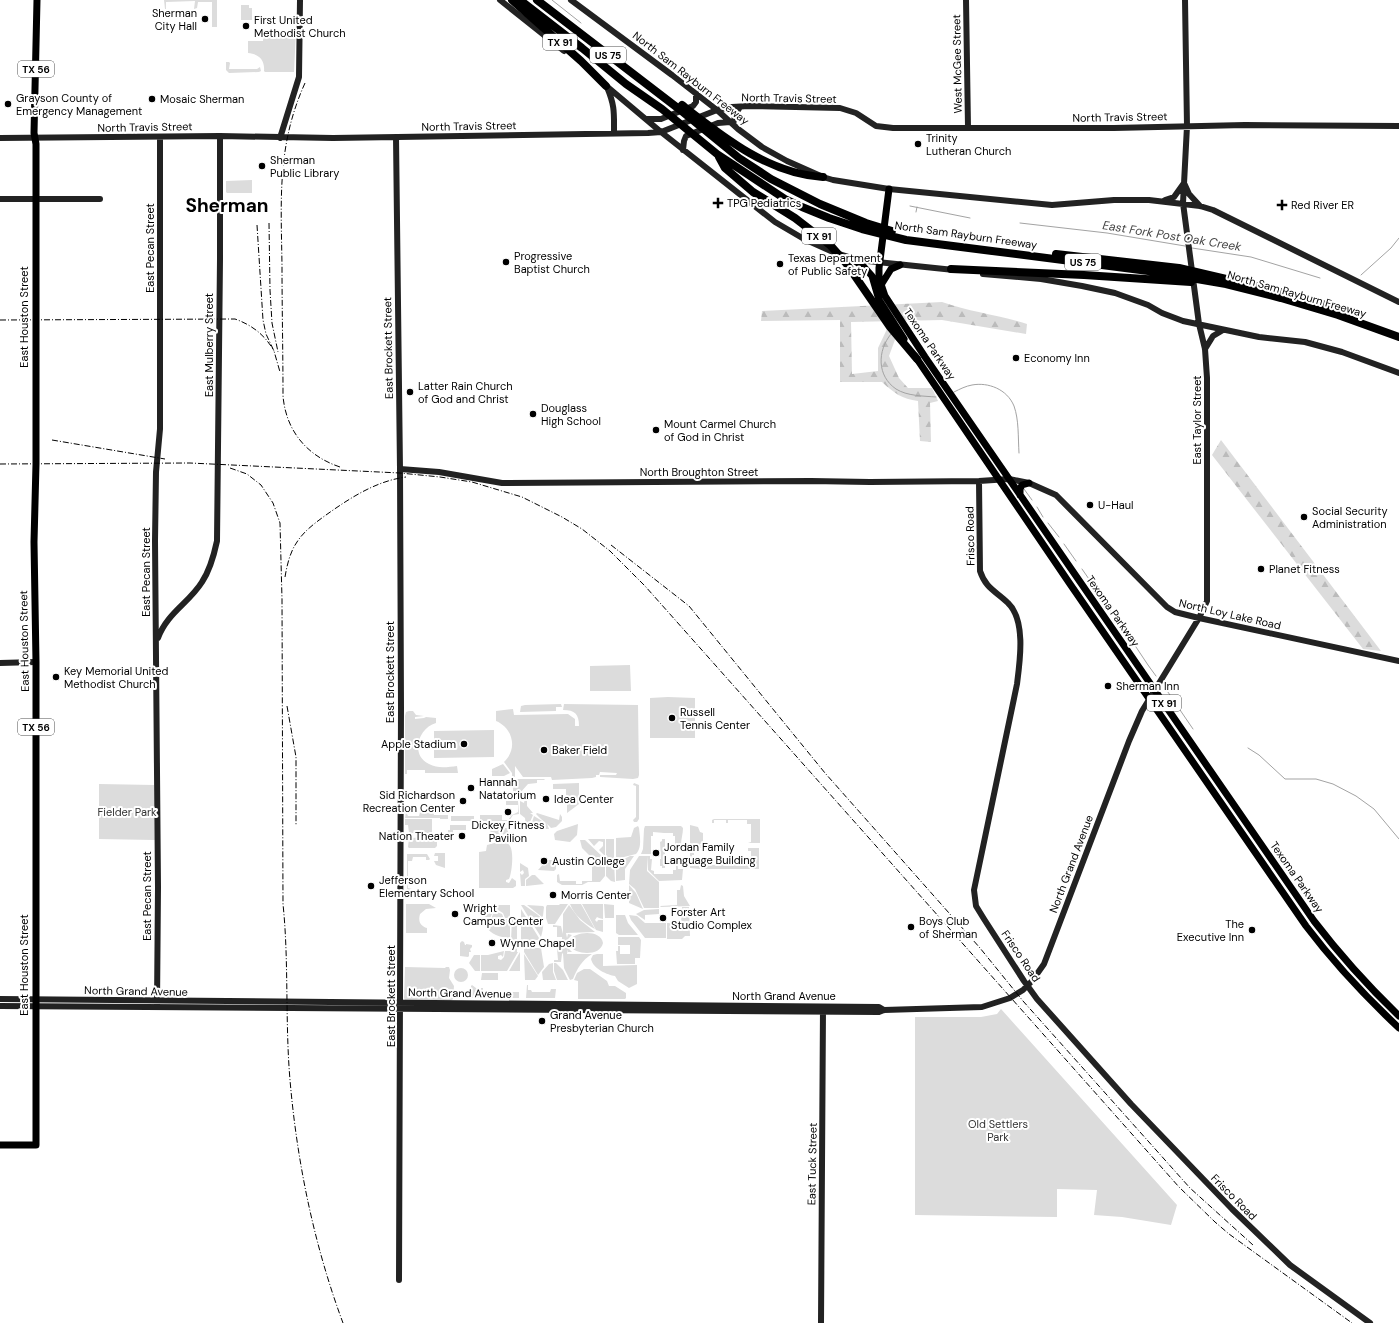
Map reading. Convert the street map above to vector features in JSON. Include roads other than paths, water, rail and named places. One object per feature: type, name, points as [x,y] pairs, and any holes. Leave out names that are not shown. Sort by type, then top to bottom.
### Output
[{"type":"highway","name":"TX 91","points":[[512,0],[581,60],[606,86]]},
{"type":"highway","name":"North Sam Rayburn Freeway","points":[[520,0],[626,84],[662,109],[717,154],[752,178],[796,204],[829,218],[907,237],[1156,272],[1226,284],[1338,314],[1399,337]]},
{"type":"highway","name":"North Sam Rayburn Freeway","points":[[537,0],[638,78],[681,107],[712,132],[739,158],[771,179],[864,226]]},
{"type":"highway","points":[[712,132],[780,168],[807,176],[823,177]]},
{"type":"highway","name":"TX 91","points":[[717,154],[725,168],[753,192],[795,218],[830,246],[850,268],[890,327],[917,358]]},
{"type":"highway","name":"North Sam Rayburn Freeway","points":[[907,237],[1179,268],[1267,288],[1303,298],[1333,307],[1399,332]]},
{"type":"highway","points":[[951,269],[1084,275],[1226,284]]},
{"type":"main road","name":"TX 56","points":[[35,137],[36,0]]},
{"type":"main road","points":[[280,138],[299,77],[300,0]]},
{"type":"main road","points":[[500,0],[535,27],[661,132],[775,222],[821,247],[858,260],[1041,279],[1115,293],[1148,305],[1174,318],[1258,337],[1305,342],[1342,352],[1399,373]]},
{"type":"main road","name":"North Sam Rayburn Freeway","points":[[571,0],[696,93],[751,139],[787,161],[823,177],[889,189],[1052,205],[1114,200],[1163,201],[1200,206],[1213,210],[1399,302]]},
{"type":"main road","name":"West McGee Street","points":[[966,0],[968,127]]},
{"type":"main road","name":"East Taylor Street","points":[[1150,699],[1199,618],[1207,601],[1208,588],[1207,378],[1205,349],[1199,324],[1183,203],[1187,126],[1185,0]]},
{"type":"main road","points":[[606,86],[613,102],[615,114],[614,133]]},
{"type":"main road","points":[[647,120],[661,119],[693,106],[696,102],[696,93]]},
{"type":"main road","name":"North Travis Street","points":[[0,138],[220,136],[280,138],[396,137],[661,132],[717,110],[740,107],[840,108],[856,113],[876,126],[883,128],[1245,125],[1399,126]]},
{"type":"main road","points":[[684,150],[684,141],[686,136],[718,123],[732,123],[740,107]]},
{"type":"main road","name":"East Mulberry Street","points":[[156,641],[162,627],[169,617],[202,582],[214,554],[217,541],[220,136]]},
{"type":"main road","name":"East Houston Street","points":[[0,1145],[36,1145],[36,662],[34,542],[36,464],[35,137]]},
{"type":"main road","name":"East Pecan Street","points":[[157,1004],[158,887],[156,472],[160,429],[160,137]]},
{"type":"main road","name":"East Brockett Street","points":[[396,137],[400,469],[399,1280]]},
{"type":"main road","points":[[1163,201],[1174,197],[1184,183]]},
{"type":"main road","points":[[1184,183],[1189,194],[1200,206]]},
{"type":"main road","name":"Texoma Parkway","points":[[889,189],[878,283],[879,300],[999,480],[1282,891],[1326,952],[1354,984],[1399,1028]]},
{"type":"main road","points":[[0,199],[100,199]]},
{"type":"main road","points":[[851,258],[869,271],[878,283],[891,269],[900,265]]},
{"type":"main road","name":"Texoma Parkway","points":[[878,283],[940,380],[1310,916],[1334,948],[1361,979],[1399,1016]]},
{"type":"main road","points":[[1205,349],[1214,336],[1223,330]]},
{"type":"main road","points":[[932,381],[940,380]]},
{"type":"main road","name":"North Broughton Street","points":[[400,469],[439,472],[502,483],[979,481],[1009,479]]},
{"type":"main road","name":"North Loy Lake Road","points":[[1009,479],[1029,483],[1056,495],[1167,607],[1175,612],[1399,661]]},
{"type":"main road","name":"Frisco Road","points":[[979,481],[980,571],[984,582],[1009,604],[1015,612],[1019,623],[1020,661],[1017,684],[974,890],[976,906],[1024,982],[1167,1143],[1290,1265],[1370,1323]]},
{"type":"main road","points":[[1020,495],[1022,485],[1029,483]]},
{"type":"main road","points":[[0,663],[36,662]]},
{"type":"main road","name":"North Grand Avenue","points":[[36,1003],[823,1009],[879,1006],[884,1010],[982,1008],[1010,998],[1027,985],[1044,964],[1133,731],[1142,711],[1150,699]]},
{"type":"main road","points":[[0,999],[36,1003]]},
{"type":"main road","points":[[0,1006],[36,1003]]},
{"type":"main road","name":"East Tuck Street","points":[[821,1323],[823,1009]]},
{"type":"waterway","name":"East Fork Post Oak Creek","points":[[552,0],[581,23]]},
{"type":"waterway","name":"East Fork Post Oak Creek","points":[[910,206],[970,218]]},
{"type":"waterway","name":"East Fork Post Oak Creek","points":[[916,212],[917,207]]},
{"type":"waterway","name":"East Fork Post Oak Creek","points":[[1020,223],[1107,233],[1185,246]]},
{"type":"waterway","name":"East Fork Post Oak Creek","points":[[1361,275],[1391,248],[1399,238]]},
{"type":"waterway","name":"East Fork Post Oak Creek","points":[[1192,248],[1251,257],[1320,278]]},
{"type":"waterway","points":[[891,334],[886,341],[881,355],[882,370],[885,377],[896,389],[905,393],[936,397]]},
{"type":"waterway","points":[[954,392],[970,385],[978,384],[996,388],[1007,395],[1016,411],[1019,453]]},
{"type":"waterway","points":[[1024,489],[1032,500]]},
{"type":"waterway","points":[[1037,507],[1043,517]]},
{"type":"waterway","points":[[1048,523],[1059,537]]},
{"type":"waterway","points":[[1064,544],[1076,561]]},
{"type":"waterway","points":[[1082,569],[1091,582]]},
{"type":"waterway","points":[[1095,587],[1104,601]]},
{"type":"waterway","points":[[1108,607],[1113,614]]},
{"type":"waterway","points":[[1116,618],[1130,638]]},
{"type":"waterway","points":[[1134,644],[1156,676]]},
{"type":"waterway","points":[[1165,688],[1175,702]]},
{"type":"waterway","points":[[1178,707],[1193,729]]},
{"type":"waterway","points":[[1248,748],[1259,755],[1285,779],[1316,779],[1333,784],[1356,796],[1374,809],[1399,839]]},
{"type":"railway","points":[[305,83],[289,128],[285,150],[281,195],[283,396],[285,409],[289,420],[300,440],[308,449],[318,456],[340,467]]},
{"type":"railway","points":[[269,223],[272,323],[278,352]]},
{"type":"railway","points":[[257,225],[263,320],[266,334],[274,351],[280,372]]},
{"type":"railway","points":[[0,320],[235,319],[258,331],[274,351]]},
{"type":"railway","points":[[52,440],[165,459]]},
{"type":"railway","points":[[0,464],[190,463],[400,473],[440,477],[472,482],[522,497],[582,529],[610,551],[645,586],[1179,1187],[1229,1234],[1352,1323]]},
{"type":"railway","points":[[230,468],[247,474],[261,485],[273,503],[280,523],[282,599],[283,904],[286,948],[290,1080],[297,1142],[308,1203],[323,1264],[343,1323]]},
{"type":"railway","points":[[285,577],[292,550],[303,534],[314,524],[344,502],[364,491],[384,482],[406,477]]},
{"type":"railway","points":[[611,545],[689,606],[825,773],[980,948],[1023,1001],[1190,1188],[1253,1245]]},
{"type":"railway","points":[[287,706],[296,757],[296,825]]},
{"type":"place","name":"Sherman City Hall","points":[[205,19]]},
{"type":"place","name":"First United Methodist Church","points":[[246,26]]},
{"type":"place","name":"Mosaic Sherman","points":[[152,99]]},
{"type":"place","name":"Grayson County of Emergency Management","points":[[8,104]]},
{"type":"place","name":"Trinity Lutheran Church","points":[[918,144]]},
{"type":"place","name":"Sherman Public Library","points":[[262,166]]},
{"type":"place","name":"TPG Pediatrics","points":[[718,203]]},
{"type":"place","name":"Red River ER","points":[[1282,205]]},
{"type":"place","name":"Progressive Baptist Church","points":[[506,262]]},
{"type":"place","name":"Texas Department of Public Safety","points":[[780,264]]},
{"type":"place","name":"Economy Inn","points":[[1016,358]]},
{"type":"place","name":"Latter Rain Church of God and Christ","points":[[410,392]]},
{"type":"place","name":"Douglass High School","points":[[533,414]]},
{"type":"place","name":"Mount Carmel Church of God in Christ","points":[[656,430]]},
{"type":"place","name":"U-Haul","points":[[1090,505]]},
{"type":"place","name":"Social Security Administration","points":[[1304,517]]},
{"type":"place","name":"Planet Fitness","points":[[1261,569]]},
{"type":"place","name":"Key Memorial United Methodist Church","points":[[56,677]]},
{"type":"place","name":"Sherman Inn","points":[[1108,686]]},
{"type":"place","name":"Russell Tennis Center","points":[[672,718]]},
{"type":"place","name":"Apple Stadium","points":[[464,744]]},
{"type":"place","name":"Baker Field","points":[[544,750]]},
{"type":"place","name":"Hannah Natatorium","points":[[471,788]]},
{"type":"place","name":"Idea Center","points":[[546,799]]},
{"type":"place","name":"Sid Richardson Recreation Center","points":[[463,801]]},
{"type":"place","name":"Dickey Fitness Pavilion","points":[[508,812]]},
{"type":"place","name":"Nation Theater","points":[[462,836]]},
{"type":"place","name":"Jordan Family Language Building","points":[[656,853]]},
{"type":"place","name":"Austin College","points":[[544,861]]},
{"type":"place","name":"Jefferson Elementary School","points":[[371,886]]},
{"type":"place","name":"Morris Center","points":[[553,895]]},
{"type":"place","name":"Wright Campus Center","points":[[455,914]]},
{"type":"place","name":"Forster Art Studio Complex","points":[[663,918]]},
{"type":"place","name":"Boys Club of Sherman","points":[[911,927]]},
{"type":"place","name":"The Executive Inn","points":[[1252,930]]},
{"type":"place","name":"Wynne Chapel","points":[[492,943]]},
{"type":"place","name":"Grand Avenue Presbyterian Church","points":[[542,1021]]},
{"type":"district","name":"Sherman","points":[[227,205]]},
{"type":"park label","name":"Fielder Park","points":[[127,812]]},
{"type":"park label","name":"Old Settlers Park","points":[[998,1130]]}]
